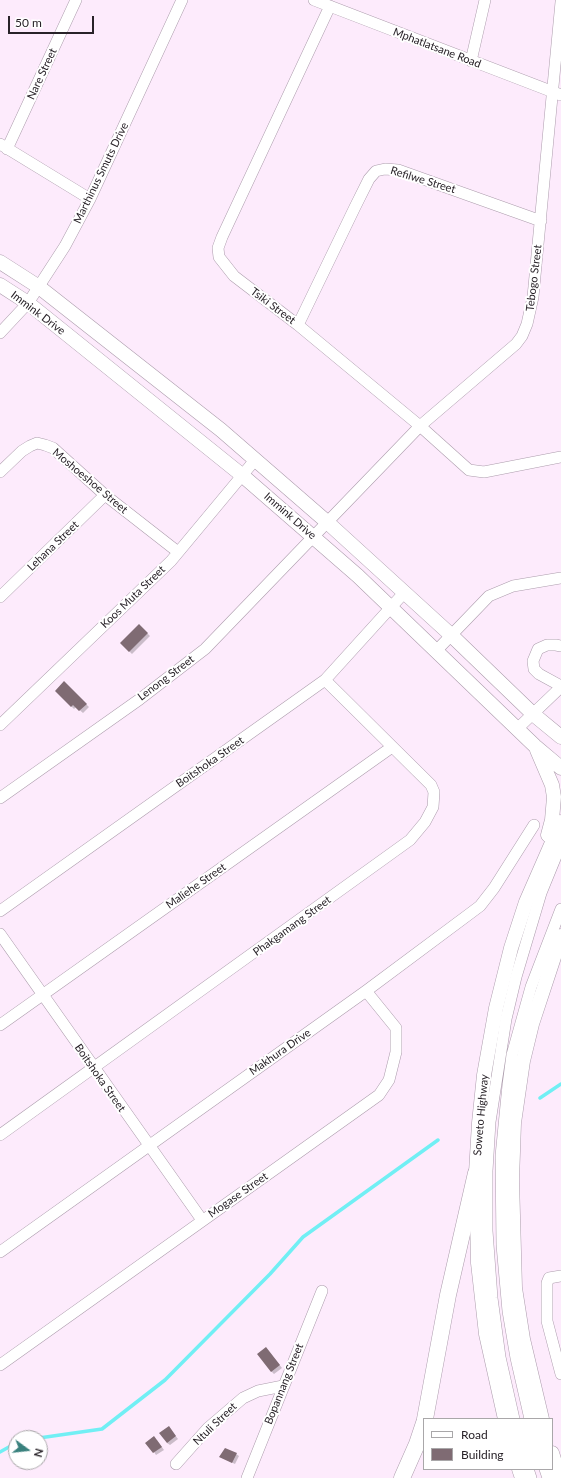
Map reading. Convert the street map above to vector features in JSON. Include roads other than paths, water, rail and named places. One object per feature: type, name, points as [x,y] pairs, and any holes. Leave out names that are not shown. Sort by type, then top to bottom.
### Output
[{"type":"highway","points":[[425,1418],[448,1295],[476,1173]]},
{"type":"highway","points":[[402,1478],[423,1426]]},
{"type":"main road","name":"Immink Drive","points":[[0,262],[39,287],[221,430],[327,522],[403,594],[451,635],[533,714],[561,737]]},
{"type":"main road","name":"Immink Drive","points":[[0,286],[28,303],[243,476],[314,537],[437,650],[535,746],[561,768]]},
{"type":"main road","points":[[535,746],[552,785],[554,797],[552,820],[538,870]]},
{"type":"main road","name":"Soweto Highway","points":[[504,1418],[486,1334],[478,1263],[476,1173],[484,1075],[496,1008],[511,948],[538,870],[561,822]]},
{"type":"main road","points":[[542,1418],[523,1339],[515,1288],[512,1180],[514,1123],[523,1061],[532,1024],[561,936]]},
{"type":"main road","points":[[553,1456],[560,1478]]},
{"type":"street","name":"Nare Street","points":[[4,146],[76,0]]},
{"type":"street","name":"Marthinus Smuts Drive","points":[[0,333],[28,303],[65,246],[90,199],[182,0]]},
{"type":"street","name":"Mphatlatsane Road","points":[[314,0],[557,93]]},
{"type":"street","points":[[471,61],[485,0]]},
{"type":"street","name":"Tebogo Street","points":[[314,537],[420,426],[516,344],[522,336],[527,324],[534,297],[541,221],[557,93],[561,2]]},
{"type":"street","name":"Tsiki Street","points":[[330,6],[218,248],[222,262],[234,276],[298,325],[420,426],[463,466],[476,472],[484,472],[561,457]]},
{"type":"street","points":[[4,146],[90,199]]},
{"type":"street","name":"Refilwe Street","points":[[298,325],[369,179],[376,171],[385,168],[398,170],[541,221]]},
{"type":"street","name":"Moshoeshoe Street","points":[[0,472],[22,451],[38,443],[53,448],[105,495],[178,552]]},
{"type":"street","name":"Koos Muta Street","points":[[0,725],[178,552],[256,460]]},
{"type":"street","name":"Lehana Street","points":[[0,597],[105,495]]},
{"type":"street","name":"Lenong Street","points":[[0,798],[188,663],[205,649],[314,537]]},
{"type":"street","points":[[437,650],[482,603],[499,591],[561,578]]},
{"type":"street","name":"Boitshoka Street","points":[[0,911],[325,680],[403,594]]},
{"type":"street","points":[[517,729],[561,686],[539,674],[534,669],[533,662],[538,649],[547,645],[556,644],[561,646]]},
{"type":"street","name":"Phakgamang Street","points":[[0,1135],[94,1069],[410,840],[418,832],[433,807],[434,792],[431,785],[422,773],[392,747],[325,680]]},
{"type":"street","name":"Maliehe Street","points":[[0,1024],[392,747]]},
{"type":"street","name":"Makhura Drive","points":[[0,1252],[147,1145],[366,991],[480,906],[501,877],[534,825]]},
{"type":"street","name":"Soweto Highway","points":[[514,1418],[500,1357],[492,1298],[487,1231],[487,1171],[490,1122],[504,1027],[516,977],[541,893],[561,844]]},
{"type":"street","points":[[530,1418],[516,1358],[508,1311],[502,1245],[502,1156],[512,1055],[532,987],[561,909]]},
{"type":"street","name":"Boitshoka Street","points":[[0,934],[147,1145],[202,1220]]},
{"type":"street","name":"Mogase Street","points":[[0,1365],[379,1095],[385,1088],[396,1052],[396,1028],[366,991]]},
{"type":"street","points":[[561,1276],[549,1278],[547,1321],[561,1374]]},
{"type":"street","name":"Bopannang Street","points":[[247,1478],[322,1291]]},
{"type":"street","name":"Ntuli Street","points":[[176,1464],[208,1428],[243,1398],[258,1391],[283,1386]]},
{"type":"waterway","points":[[540,1098],[561,1084]]},
{"type":"waterway","points":[[48,1437],[102,1429],[165,1380],[270,1274],[303,1237],[438,1140]]},
{"type":"waterway","points":[[0,1452],[8,1448]]}]
